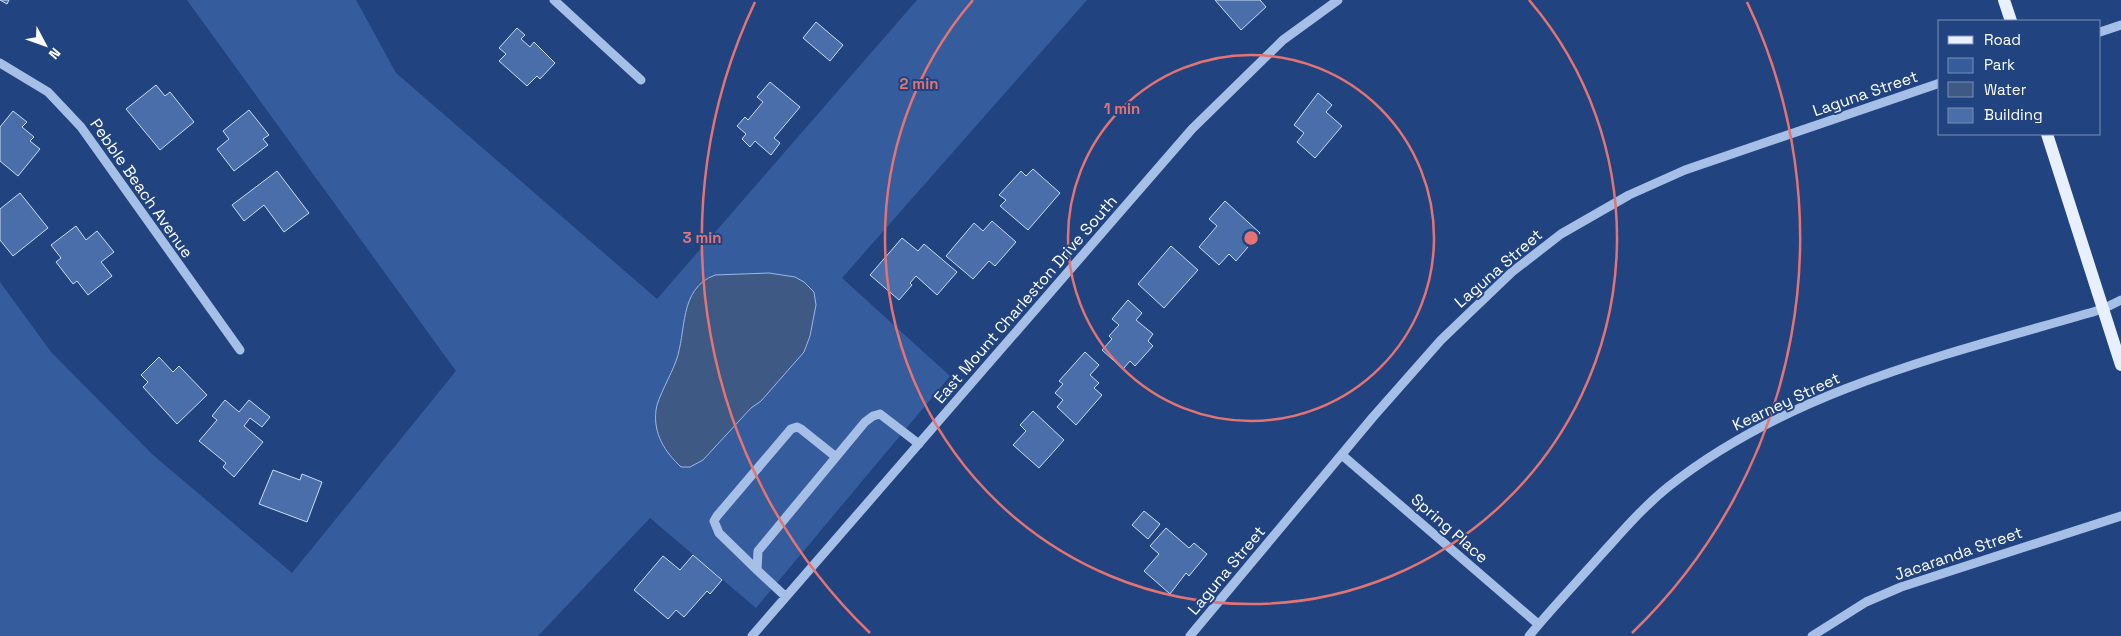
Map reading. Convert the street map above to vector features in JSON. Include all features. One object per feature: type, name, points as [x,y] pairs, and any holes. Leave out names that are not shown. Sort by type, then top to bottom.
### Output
[{"type":"main road","points":[[2004,0],[2011,20]]},
{"type":"main road","points":[[2047,135],[2121,365]]},
{"type":"street","points":[[554,0],[641,80]]},
{"type":"street","name":"East Mount Charleston Drive South","points":[[752,636],[1192,129],[1283,40],[1338,0]]},
{"type":"street","points":[[2101,32],[2121,25]]},
{"type":"street","name":"Pebble Beach Avenue","points":[[0,63],[48,92],[81,127],[240,350]]},
{"type":"street","name":"Laguna Street","points":[[1190,636],[1385,403],[1476,304],[1512,272],[1561,234],[1629,195],[1685,170],[1938,84]]},
{"type":"street","name":"Kearney Street","points":[[1529,636],[1631,522],[1667,488],[1708,458],[1759,427],[1814,401],[1862,382],[2103,309],[2121,300]]},
{"type":"street","points":[[757,570],[758,551],[763,542],[872,416],[880,414],[919,444]]},
{"type":"street","points":[[786,597],[719,533],[714,521],[791,429],[797,427],[801,429],[836,457]]},
{"type":"street","name":"Spring Place","points":[[1342,455],[1538,624]]},
{"type":"street","name":"Jacaranda Street","points":[[1812,636],[1866,602],[1901,587],[2121,516]]},
{"type":"green space","points":[[187,0],[356,0],[396,73],[657,299],[917,0],[1087,0],[842,278],[950,376],[756,608],[650,518],[538,636],[0,636],[0,282],[51,352],[153,455],[292,573],[456,371]]},
{"type":"water","points":[[769,273],[795,277],[804,282],[814,292],[816,305],[810,336],[804,352],[761,401],[751,408],[703,460],[690,467],[681,467],[661,442],[656,427],[656,410],[679,350],[689,301],[695,290],[703,282],[715,275]]},
{"type":"building","points":[[0,0],[9,0],[7,4]]},
{"type":"building","points":[[1215,0],[1260,0],[1266,7],[1241,30]]},
{"type":"building","points":[[816,22],[843,45],[830,61],[803,38]]},
{"type":"building","points":[[517,28],[525,35],[521,39],[530,47],[534,42],[555,63],[540,79],[537,76],[527,86],[499,61],[506,54],[499,48]]},
{"type":"building","points":[[770,82],[800,107],[774,138],[780,143],[771,155],[755,141],[750,147],[742,139],[746,134],[737,126],[745,117],[748,120],[763,102],[757,97]]},
{"type":"building","points":[[156,85],[165,96],[170,92],[194,122],[160,150],[126,109]]},
{"type":"building","points":[[1318,93],[1332,105],[1326,112],[1342,126],[1315,158],[1297,142],[1304,133],[1294,125]]},
{"type":"building","points":[[249,110],[269,135],[263,139],[268,145],[234,171],[217,149],[229,139],[223,131]]},
{"type":"building","points":[[13,111],[27,122],[22,127],[34,137],[30,141],[40,149],[18,176],[0,161],[0,127]]},
{"type":"building","points":[[1033,169],[1060,193],[1028,230],[1000,206],[1006,200],[999,195],[1021,171],[1026,176]]},
{"type":"building","points":[[277,171],[309,213],[284,232],[264,205],[244,221],[232,205]]},
{"type":"building","points":[[20,193],[48,228],[13,256],[0,240],[0,209]]},
{"type":"building","points":[[1225,201],[1260,233],[1236,261],[1229,254],[1219,265],[1199,247],[1217,226],[1209,219]]},
{"type":"building","points":[[992,221],[1016,242],[995,266],[989,261],[973,279],[946,256],[974,223],[983,231]]},
{"type":"building","points":[[76,226],[86,240],[97,231],[114,252],[101,262],[112,276],[88,295],[77,281],[73,284],[56,262],[61,258],[51,245]]},
{"type":"building","points":[[902,238],[918,251],[924,244],[957,272],[937,295],[916,276],[910,283],[912,285],[899,300],[870,275]]},
{"type":"building","points":[[1171,246],[1198,270],[1164,308],[1138,284]]},
{"type":"building","points":[[1128,300],[1142,313],[1136,320],[1153,334],[1148,341],[1153,346],[1135,366],[1130,361],[1123,369],[1102,350],[1112,339],[1109,336],[1119,325],[1112,319]]},
{"type":"building","points":[[1085,352],[1099,365],[1090,375],[1099,383],[1094,388],[1102,395],[1076,425],[1057,407],[1063,400],[1055,393],[1063,384],[1059,381]]},
{"type":"building","points":[[159,357],[173,372],[179,366],[207,395],[177,424],[143,387],[148,382],[141,375]]},
{"type":"building","points":[[225,400],[239,412],[249,400],[270,417],[262,427],[250,418],[244,426],[263,442],[234,477],[223,467],[226,463],[199,441],[217,420],[212,416]]},
{"type":"building","points":[[1033,411],[1064,440],[1039,468],[1013,445],[1026,431],[1020,425]]},
{"type":"building","points":[[273,470],[300,480],[302,474],[322,482],[307,522],[259,504]]},
{"type":"building","points":[[1144,511],[1160,524],[1148,539],[1132,525]]},
{"type":"building","points":[[1166,528],[1189,548],[1194,543],[1207,554],[1189,576],[1186,573],[1170,594],[1144,571],[1159,554],[1150,546]]},
{"type":"building","points":[[693,555],[722,580],[710,594],[707,591],[684,617],[676,610],[668,619],[634,590],[663,556],[680,570]]}]
